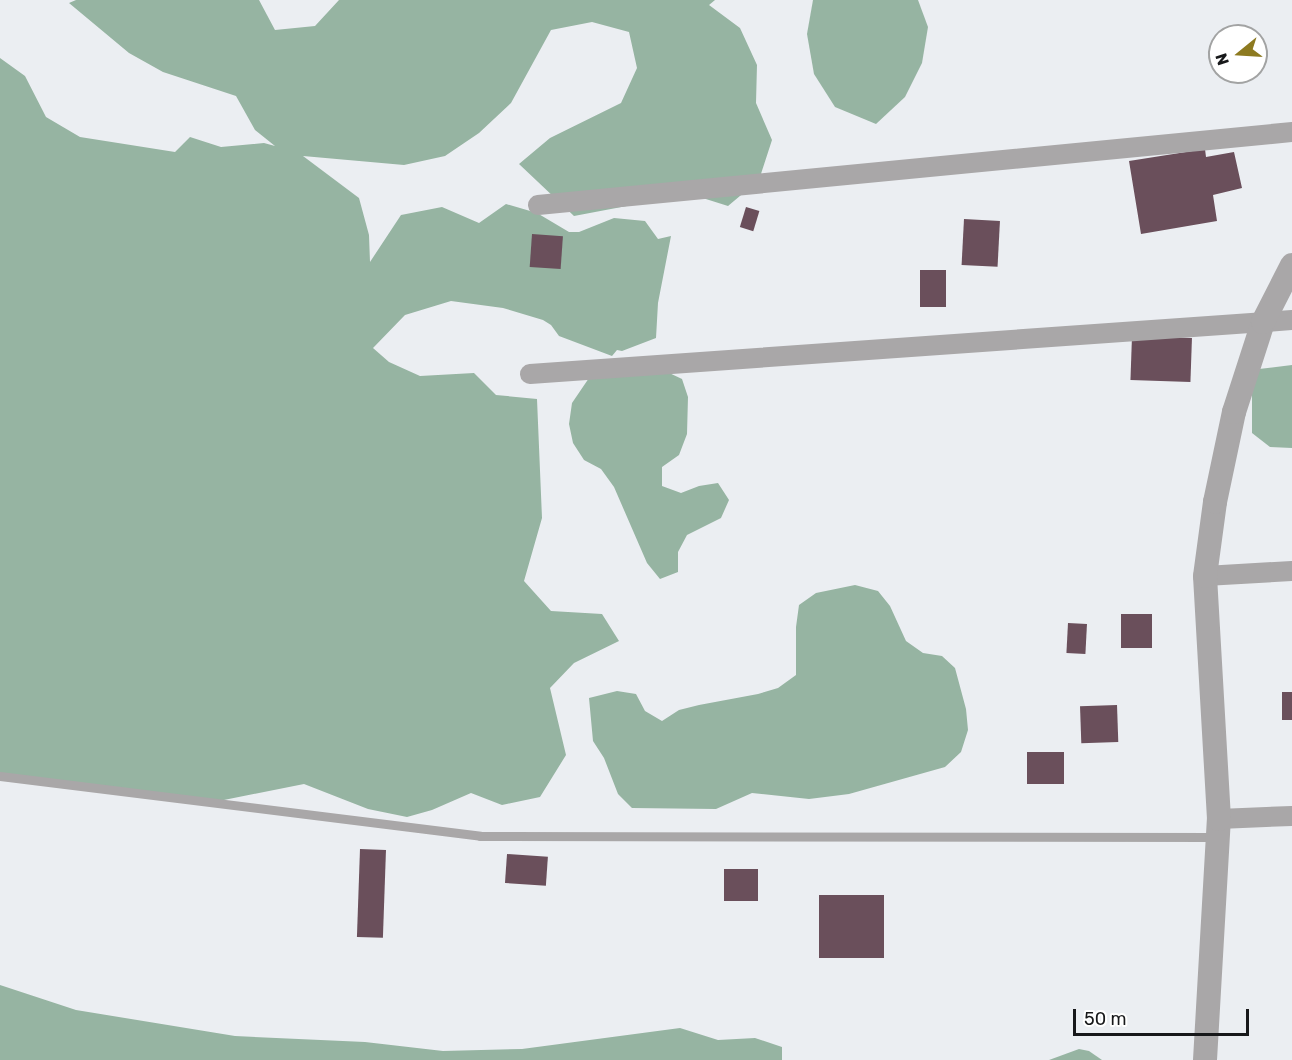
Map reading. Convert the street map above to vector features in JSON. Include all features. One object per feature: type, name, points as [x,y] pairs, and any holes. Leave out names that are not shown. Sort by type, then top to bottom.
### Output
[{"type":"street","points":[[538,205],[1292,132]]},
{"type":"street","points":[[1204,1060],[1219,828],[1205,576],[1215,502],[1234,412],[1263,322],[1292,265]]},
{"type":"street","points":[[530,374],[1292,320]]},
{"type":"street","points":[[1205,576],[1292,571]]},
{"type":"street","points":[[1219,828],[1292,816]]},
{"type":"lane","points":[[0,776],[480,836],[1219,828]]},
{"type":"green space","points":[[76,0],[259,0],[275,30],[315,26],[339,0],[715,0],[709,5],[740,28],[757,65],[756,103],[772,140],[759,180],[728,206],[690,194],[574,216],[519,164],[550,138],[621,103],[637,68],[629,32],[592,22],[551,30],[511,103],[479,133],[445,156],[404,165],[303,156],[359,198],[369,235],[370,262],[401,215],[442,207],[479,223],[506,204],[537,213],[569,232],[579,232],[614,218],[645,221],[658,239],[671,236],[658,303],[656,338],[622,351],[617,350],[612,356],[559,336],[551,325],[543,320],[503,308],[451,301],[405,315],[373,348],[389,362],[420,376],[474,373],[496,395],[537,399],[542,518],[524,581],[551,611],[602,614],[619,641],[574,663],[550,688],[566,755],[540,797],[502,805],[471,793],[432,810],[407,817],[368,809],[304,784],[209,803],[0,773],[0,58],[25,76],[46,117],[80,137],[175,152],[190,137],[221,147],[264,143],[275,146],[255,130],[236,96],[163,72],[129,53],[69,3]]},
{"type":"green space","points":[[813,0],[918,0],[928,27],[922,63],[905,97],[876,124],[835,107],[814,74],[807,34]]},
{"type":"green space","points":[[1292,365],[1292,448],[1270,447],[1252,433],[1252,388],[1259,369]]},
{"type":"green space","points":[[665,371],[682,379],[688,397],[687,434],[679,455],[662,467],[662,486],[681,493],[699,486],[718,483],[729,500],[721,518],[687,535],[678,552],[678,572],[660,579],[647,563],[614,487],[601,469],[584,460],[573,443],[569,424],[572,403],[589,378]]},
{"type":"green space","points":[[855,585],[878,591],[890,606],[906,641],[923,653],[942,656],[955,668],[966,709],[968,730],[961,752],[945,767],[849,794],[809,799],[752,793],[716,809],[632,808],[618,794],[604,758],[593,741],[589,698],[617,691],[636,694],[645,711],[662,721],[679,710],[778,688],[796,675],[796,627],[799,605],[816,593]]},
{"type":"green space","points":[[0,985],[76,1010],[235,1036],[365,1042],[443,1051],[522,1049],[680,1028],[718,1040],[755,1038],[782,1047],[782,1060],[0,1060]]},
{"type":"green space","points":[[1079,1049],[1089,1051],[1102,1060],[1049,1060]]},
{"type":"building","points":[[1205,149],[1206,157],[1234,152],[1242,188],[1213,195],[1217,221],[1141,234],[1129,161]]},
{"type":"building","points":[[746,207],[759,211],[753,231],[740,227]]},
{"type":"building","points":[[964,219],[1000,221],[998,267],[962,265]]},
{"type":"building","points":[[532,234],[563,236],[561,269],[530,267]]},
{"type":"building","points":[[920,270],[946,270],[946,307],[920,307]]},
{"type":"building","points":[[1132,336],[1192,338],[1190,382],[1130,380]]},
{"type":"building","points":[[1121,614],[1152,614],[1152,648],[1121,648]]},
{"type":"building","points":[[1068,623],[1087,624],[1085,654],[1066,653]]},
{"type":"building","points":[[1282,692],[1292,692],[1292,720],[1282,720]]},
{"type":"building","points":[[1117,705],[1118,742],[1081,743],[1080,706]]},
{"type":"building","points":[[1027,752],[1064,752],[1064,784],[1027,784]]},
{"type":"building","points":[[360,849],[386,850],[383,938],[357,937]]},
{"type":"building","points":[[507,854],[548,857],[546,886],[505,883]]},
{"type":"building","points":[[724,869],[758,869],[758,901],[724,901]]},
{"type":"building","points":[[819,895],[884,895],[884,958],[819,958]]}]
